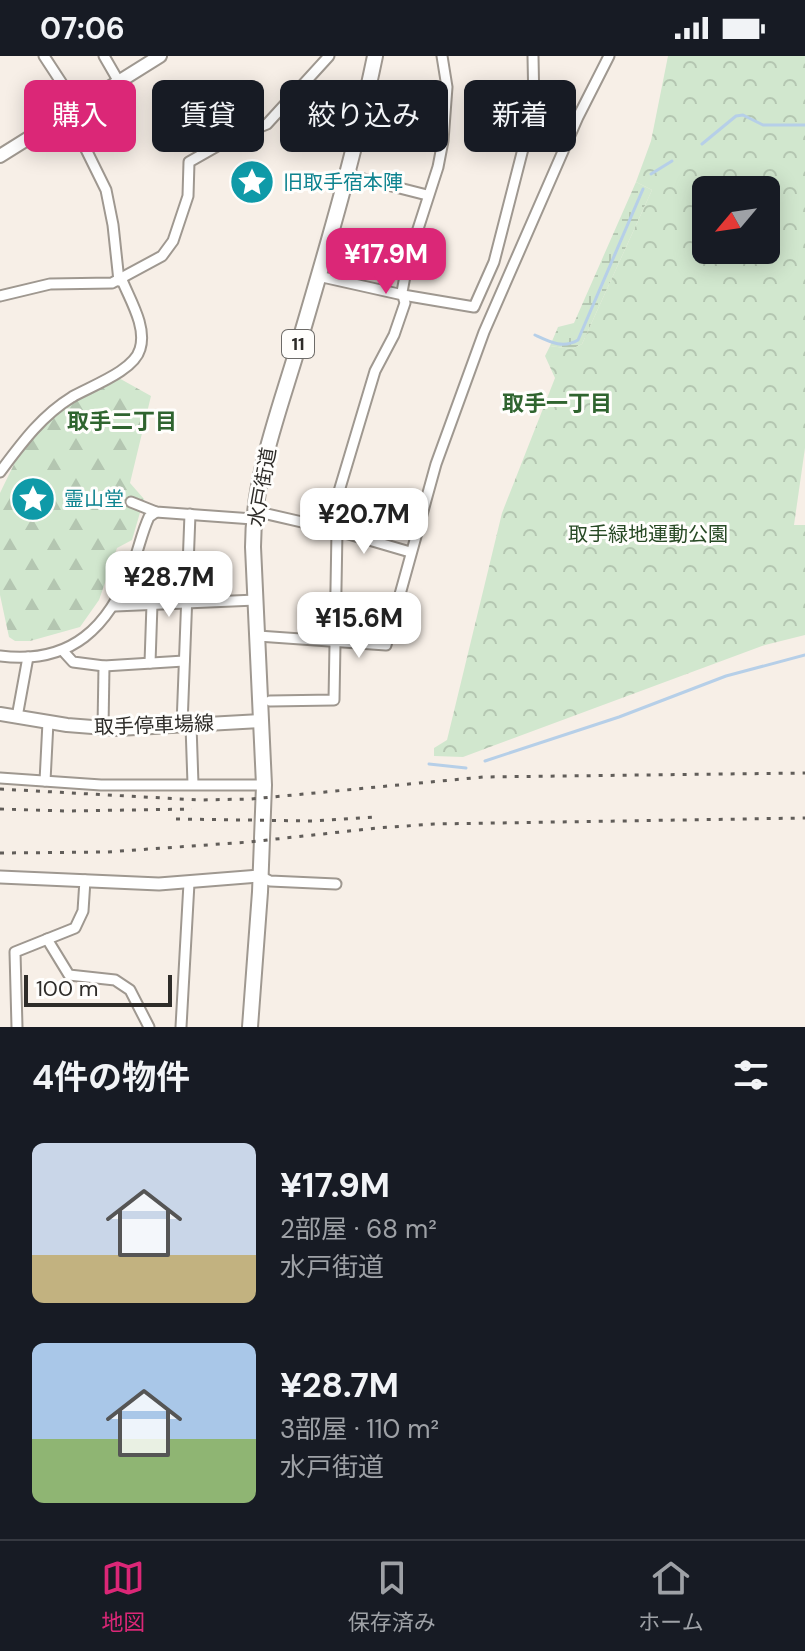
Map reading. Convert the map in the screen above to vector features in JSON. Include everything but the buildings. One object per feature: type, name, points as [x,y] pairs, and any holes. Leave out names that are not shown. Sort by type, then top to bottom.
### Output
[{"type":"main road","points":[[122,80],[160,56]]},
{"type":"main road","name":"水戸街道","points":[[250,1027],[264,785],[254,515],[264,461],[348,175],[375,56]]},
{"type":"main road","points":[[0,155],[24,140]]},
{"type":"main road","name":"取手停車場線","points":[[0,714],[103,728],[261,721]]},
{"type":"street","points":[[44,56],[57,80]]},
{"type":"street","points":[[104,56],[118,80]]},
{"type":"street","points":[[0,296],[50,284],[120,280],[162,256],[173,241],[188,196],[189,162],[226,141],[267,124],[329,56]]},
{"type":"street","points":[[270,701],[334,700],[332,529],[375,371],[394,335],[405,303],[403,295],[408,260],[438,167],[447,87],[442,56]]},
{"type":"street","points":[[318,276],[474,307],[494,262],[534,106],[533,56]]},
{"type":"street","points":[[258,636],[386,645],[436,464],[506,279],[578,117],[609,56]]},
{"type":"street","points":[[0,472],[47,414],[133,363],[142,346],[139,323],[120,280],[106,190],[90,152]]},
{"type":"street","points":[[348,175],[427,195]]},
{"type":"street","points":[[494,262],[506,279]]},
{"type":"street","points":[[131,502],[156,512],[254,515],[332,529],[410,552]]},
{"type":"street","points":[[0,656],[28,657],[63,651],[90,634],[115,606],[149,517],[156,512]]},
{"type":"street","points":[[190,514],[184,661],[193,784]]},
{"type":"street","points":[[115,606],[256,600]]},
{"type":"street","points":[[150,663],[152,604]]},
{"type":"street","points":[[63,651],[73,662],[104,666],[184,661]]},
{"type":"street","points":[[17,717],[28,657]]},
{"type":"street","points":[[103,728],[104,666]]},
{"type":"street","points":[[45,781],[48,722]]},
{"type":"street","points":[[0,778],[101,785],[264,785]]},
{"type":"street","points":[[0,877],[189,883],[260,876],[270,881],[336,884]]},
{"type":"street","points":[[17,1027],[15,952],[75,928],[83,911],[85,880]]},
{"type":"street","points":[[181,1027],[189,883]]},
{"type":"street","points":[[47,939],[69,975],[115,980],[130,990],[149,1027]]},
{"type":"green space","name":"取手緑地運動公園","points":[[668,56],[805,56],[805,448],[794,525],[805,525],[805,635],[765,645],[463,757],[434,756],[434,748],[447,740],[502,513],[555,378],[545,356],[550,346],[572,349],[582,344],[652,190],[636,182],[651,141]]},
{"type":"green space","points":[[636,182],[652,190],[582,344],[572,349],[550,346],[558,327],[574,323]]},
{"type":"green space","points":[[117,377],[151,396],[130,483],[144,499],[132,540],[117,548],[99,600],[80,627],[30,641],[15,641],[9,637],[0,595],[0,493],[17,458],[37,431],[67,406]]},
{"type":"waterway","points":[[702,144],[736,116],[743,115],[763,125],[805,125]]},
{"type":"waterway","points":[[651,174],[672,161]]},
{"type":"waterway","points":[[535,335],[562,344],[578,340],[643,189]]},
{"type":"waterway","points":[[485,761],[619,717],[726,676],[805,655]]},
{"type":"waterway","points":[[429,764],[466,768]]},
{"type":"railway","points":[[0,789],[199,800],[251,799],[483,777],[805,773]]},
{"type":"railway","points":[[0,809],[192,809]]},
{"type":"railway","points":[[176,819],[313,821],[376,817]]},
{"type":"railway","points":[[0,853],[107,852],[434,824],[805,818]]},
{"type":"place","name":"旧取手宿本陣","points":[[252,182]]},
{"type":"place","name":"霊山堂","points":[[33,499]]},
{"type":"district","name":"取手一丁目","points":[[557,403]]},
{"type":"district","name":"取手二丁目","points":[[122,421]]}]
